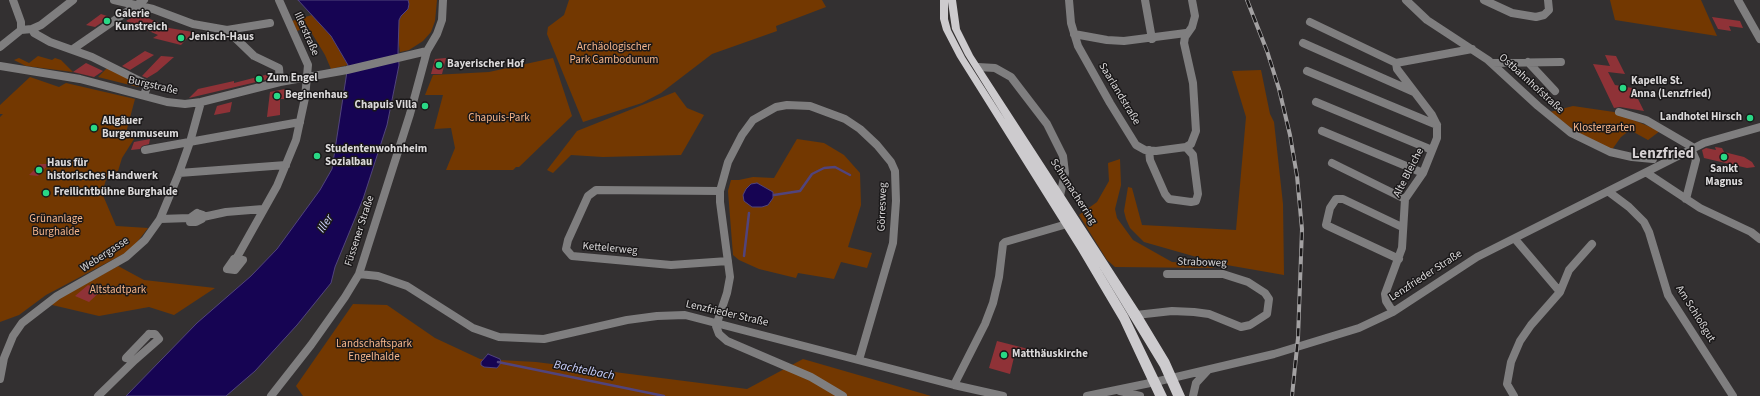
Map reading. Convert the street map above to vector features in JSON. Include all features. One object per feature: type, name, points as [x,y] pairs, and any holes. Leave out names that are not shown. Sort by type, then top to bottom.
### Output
[{"type":"main road","name":"Schumacherring","points":[[945,1],[956,29],[969,55],[1136,315],[1173,378],[1179,396]]},
{"type":"main road","name":"Schumacherring","points":[[945,1],[944,19],[961,57],[1067,224],[1124,318],[1156,382],[1161,396]]},
{"type":"street","points":[[13,0],[21,22],[21,30]]},
{"type":"street","points":[[0,47],[21,30],[32,29],[52,18],[73,0]]},
{"type":"street","points":[[114,0],[153,9],[193,24],[227,30],[270,23]]},
{"type":"street","points":[[73,49],[144,0]]},
{"type":"street","name":"Illerstraße","points":[[236,259],[277,186],[296,140],[308,78],[308,65],[279,0]]},
{"type":"street","name":"Füssener Straße","points":[[271,396],[315,339],[345,297],[359,274],[410,114],[427,51],[437,34],[442,20],[442,0]]},
{"type":"street","name":"Saarlandstraße","points":[[1069,0],[1071,23],[1078,46],[1110,103],[1136,144],[1141,148],[1150,150]]},
{"type":"street","points":[[1145,0],[1152,39]]},
{"type":"street","points":[[1189,145],[1150,150],[1150,160],[1165,194],[1169,199],[1191,202],[1196,201],[1198,194],[1193,155],[1189,145],[1196,131],[1193,83],[1184,43],[1186,33],[1192,27],[1195,16],[1192,0]]},
{"type":"street","name":"Ostbahnhofstraße","points":[[1406,0],[1427,20],[1453,35],[1492,63],[1538,106],[1571,133],[1610,152],[1632,157],[1653,159]]},
{"type":"street","points":[[1484,0],[1512,13],[1529,16],[1544,15],[1549,10],[1548,0]]},
{"type":"street","points":[[1738,0],[1760,39]]},
{"type":"street","points":[[1310,22],[1396,63],[1472,49]]},
{"type":"street","points":[[32,29],[34,32],[50,42],[73,49],[119,69],[144,83],[147,87],[144,95]]},
{"type":"street","points":[[227,30],[254,56],[279,68],[280,82]]},
{"type":"street","points":[[1074,34],[1124,41],[1152,39],[1186,33]]},
{"type":"street","points":[[1453,35],[1456,46],[1454,52]]},
{"type":"street","points":[[1303,43],[1416,93]]},
{"type":"street","name":"Burgstraße","points":[[0,66],[80,79],[176,103],[201,102],[280,82],[347,70],[427,51]]},
{"type":"street","points":[[1528,62],[1555,91]]},
{"type":"street","points":[[1492,63],[1561,62]]},
{"type":"street","points":[[1396,63],[1397,69],[1432,115],[1437,125]]},
{"type":"street","points":[[978,67],[995,68],[1011,77],[1047,124],[1063,156],[1065,173],[1060,196]]},
{"type":"street","points":[[1307,71],[1437,125]]},
{"type":"street","name":"Webergasse","points":[[0,379],[2,358],[13,336],[22,323],[38,309],[57,296],[126,257],[143,242],[160,219],[190,142],[201,102]]},
{"type":"street","points":[[1316,102],[1432,150]]},
{"type":"street","name":"Görresweg","points":[[716,322],[730,276],[720,202],[720,190],[728,162],[742,135],[753,120],[776,107],[787,105],[810,106],[832,113],[845,119],[860,129],[882,150],[891,162],[895,171],[896,201],[893,243],[859,360]]},
{"type":"street","points":[[1618,112],[1646,120],[1692,149],[1696,160],[1686,199]]},
{"type":"street","points":[[145,150],[300,122]]},
{"type":"street","name":"Alte Bleiche","points":[[1394,312],[1386,301],[1385,294],[1402,248],[1402,227],[1405,199],[1423,173],[1437,138],[1437,125]]},
{"type":"street","name":"Lenzfrieder Straße","points":[[1087,396],[1118,391],[1274,354],[1359,328],[1394,312],[1450,273],[1647,174],[1692,149],[1704,143],[1760,127]]},
{"type":"street","points":[[1322,131],[1423,173]]},
{"type":"street","points":[[1332,163],[1405,199]]},
{"type":"street","points":[[179,173],[286,165]]},
{"type":"street","points":[[1647,174],[1686,199],[1751,232],[1760,239]]},
{"type":"street","name":"Kettelerweg","points":[[720,190],[596,190],[588,196],[568,240],[566,249],[572,256],[671,265],[728,261]]},
{"type":"street","name":"Am Schloßgut","points":[[1609,192],[1629,207],[1644,222],[1649,232],[1664,286],[1675,308],[1731,392],[1740,396]]},
{"type":"street","points":[[1399,259],[1326,225],[1330,208],[1336,199],[1343,199],[1402,227]]},
{"type":"street","points":[[160,219],[190,218],[190,221],[194,223],[203,217],[226,212],[263,209]]},
{"type":"street","points":[[954,385],[985,324],[993,303],[999,276],[1003,244],[1067,224]]},
{"type":"street","points":[[1515,239],[1560,292]]},
{"type":"street","points":[[1512,396],[1507,384],[1508,376],[1511,362],[1520,340],[1560,292],[1569,270],[1592,244]]},
{"type":"street","name":"Lenzfrieder Straße","points":[[359,274],[378,276],[407,286],[442,306],[473,328],[499,337],[544,339],[627,320],[657,316],[685,315],[954,385],[1003,396]]},
{"type":"street","name":"Straboweg","points":[[1136,315],[1172,311],[1194,312],[1209,314],[1242,327],[1250,325],[1267,314],[1269,299],[1265,293],[1248,282],[1222,274],[1167,274]]},
{"type":"street","points":[[716,322],[719,334],[727,341],[811,377],[843,396]]},
{"type":"street","points":[[98,396],[135,360],[159,340],[155,334]]},
{"type":"street","points":[[1193,396],[1196,383],[1209,370]]},
{"type":"street","points":[[1118,391],[1140,396]]},
{"type":"green space","points":[[408,0],[437,0],[435,21],[431,32],[423,41],[409,50],[400,52],[398,38],[399,20],[409,4]]},
{"type":"green space","name":"Archäologischer Park Cambodunum","points":[[569,0],[822,0],[826,7],[776,26],[777,31],[712,54],[661,93],[642,103],[583,122],[547,34],[548,27],[564,15]]},
{"type":"green space","points":[[1610,0],[1701,0],[1717,36],[1615,20]]},
{"type":"green space","points":[[312,15],[331,36],[348,65],[331,69],[325,55],[308,27],[297,31],[292,21]]},
{"type":"green space","points":[[38,56],[52,60],[55,58],[61,60],[73,72],[26,66],[14,60],[19,58],[29,63]]},
{"type":"green space","name":"Chapuis-Park","points":[[553,58],[572,116],[519,167],[516,167],[513,170],[446,170],[455,148],[451,128],[434,129],[443,95],[425,95],[433,75],[489,72]]},
{"type":"green space","points":[[108,67],[141,86],[138,87],[98,77]]},
{"type":"green space","points":[[1261,70],[1270,114],[1274,122],[1283,204],[1284,275],[1221,264],[1144,242],[1130,228],[1126,219],[1124,211],[1128,187],[1132,188],[1142,225],[1236,230],[1246,117],[1232,71]]},
{"type":"green space","name":"Grünanlage Burghalde","points":[[30,77],[59,87],[66,83],[135,99],[127,129],[134,139],[122,158],[118,171],[108,173],[102,193],[116,226],[148,228],[131,250],[46,295],[19,315],[0,322],[0,117],[3,114],[0,114],[0,105]]},
{"type":"green space","points":[[675,92],[687,108],[704,115],[681,155],[603,157],[571,155],[553,173],[547,170],[577,131]]},
{"type":"green space","name":"Klostergarten","points":[[1573,106],[1614,112],[1660,131],[1648,140],[1630,130],[1621,137],[1611,151],[1591,143],[1550,112]]},
{"type":"green space","points":[[797,139],[824,143],[844,155],[860,173],[861,205],[848,247],[872,253],[867,268],[841,262],[834,279],[798,273],[796,278],[759,269],[739,260],[733,255],[728,191],[731,180],[753,177],[774,178]]},
{"type":"green space","points":[[1120,159],[1121,185],[1115,209],[1117,218],[1133,240],[1172,262],[1204,264],[1215,268],[1115,267],[1107,260],[1079,215],[1097,202],[1109,181],[1108,163]]},
{"type":"green space","name":"Altstadtpark","points":[[118,266],[144,280],[215,288],[174,315],[149,307],[99,316],[48,304]]},
{"type":"green space","name":"Landschaftspark Engelhalde","points":[[353,304],[387,305],[435,338],[480,359],[536,362],[747,389],[803,359],[931,396],[303,396],[296,386]]},
{"type":"water","name":"Iller","points":[[298,0],[408,0],[409,4],[408,9],[399,20],[399,65],[387,125],[363,199],[335,267],[331,283],[297,325],[255,371],[226,396],[126,396],[197,323],[251,276],[277,249],[320,190],[332,169],[348,65],[331,36]]},
{"type":"water","points":[[757,183],[773,192],[773,198],[768,205],[762,207],[752,207],[744,201],[743,195],[746,189],[751,184]]},
{"type":"water","points":[[488,354],[500,359],[501,363],[497,368],[484,367],[481,365],[481,362]]},
{"type":"building","points":[[140,12],[150,17],[148,18],[169,28],[193,32],[181,45],[153,38],[158,35],[126,21]]},
{"type":"building","points":[[101,14],[110,17],[95,27],[86,25]]},
{"type":"building","points":[[1712,17],[1740,21],[1743,28],[1729,26],[1731,31],[1718,29]]},
{"type":"building","points":[[145,51],[154,55],[130,70],[122,66]]},
{"type":"building","points":[[1605,55],[1616,56],[1625,74],[1608,72],[1615,85],[1632,88],[1631,98],[1638,99],[1644,111],[1620,107],[1614,108],[1593,64],[1610,66]]},
{"type":"building","points":[[161,56],[174,57],[157,72],[147,78],[142,76]]},
{"type":"building","name":"Bayerischer Hof","points":[[446,58],[442,74],[431,74],[435,59]]},
{"type":"building","points":[[86,63],[103,71],[94,77],[73,72]]},
{"type":"building","points":[[269,74],[269,79],[189,98],[198,89],[234,81],[234,83]]},
{"type":"building","points":[[285,89],[284,99],[280,99],[280,115],[267,117],[270,92]]},
{"type":"building","points":[[232,102],[230,112],[214,115],[217,106]]},
{"type":"building","points":[[150,139],[149,144],[142,146],[140,149],[131,150],[134,142]]},
{"type":"building","name":"Sankt Magnus","points":[[1715,147],[1722,148],[1724,152],[1744,157],[1752,162],[1755,167],[1747,168],[1704,158],[1702,150],[1706,148],[1716,150]]},
{"type":"building","name":"Haus für historisches Handwerk","points":[[40,164],[49,164],[38,176],[29,175]]},
{"type":"building","points":[[88,285],[102,290],[89,302],[75,296]]},
{"type":"building","name":"Matthäuskirche","points":[[997,341],[1032,350],[1030,357],[1015,353],[1010,374],[989,368]]},
{"type":"waterway","points":[[774,195],[800,191],[812,174],[824,168],[835,167],[850,175]]},
{"type":"waterway","points":[[744,256],[749,213]]},
{"type":"waterway","name":"Bachtelbach","points":[[498,362],[664,396]]},
{"type":"railway","points":[[1247,0],[1267,51],[1279,89],[1290,135],[1297,176],[1302,229],[1298,338],[1292,396]]},
{"type":"place","name":"Galerie Kunstreich","points":[[107,21]]},
{"type":"place","name":"Jenisch-Haus","points":[[181,38]]},
{"type":"place","name":"Bayerischer Hof","points":[[439,65]]},
{"type":"place","name":"Zum Engel","points":[[259,79]]},
{"type":"place","name":"Kapelle St. Anna (Lenzfried)","points":[[1623,88]]},
{"type":"place","name":"Beginenhaus","points":[[277,96]]},
{"type":"place","name":"Chapuis Villa","points":[[425,106]]},
{"type":"place","name":"Landhotel Hirsch","points":[[1750,118]]},
{"type":"place","name":"Allgäuer Burgenmuseum","points":[[94,128]]},
{"type":"place","name":"Studentenwohnheim Sozialbau","points":[[317,156]]},
{"type":"place","name":"Sankt Magnus","points":[[1724,157]]},
{"type":"place","name":"Haus für historisches Handwerk","points":[[39,170]]},
{"type":"place","name":"Freilichtbühne Burghalde","points":[[46,193]]},
{"type":"place","name":"Matthäuskirche","points":[[1004,355]]},
{"type":"district","name":"Lenzfried","points":[[1663,155]]}]
